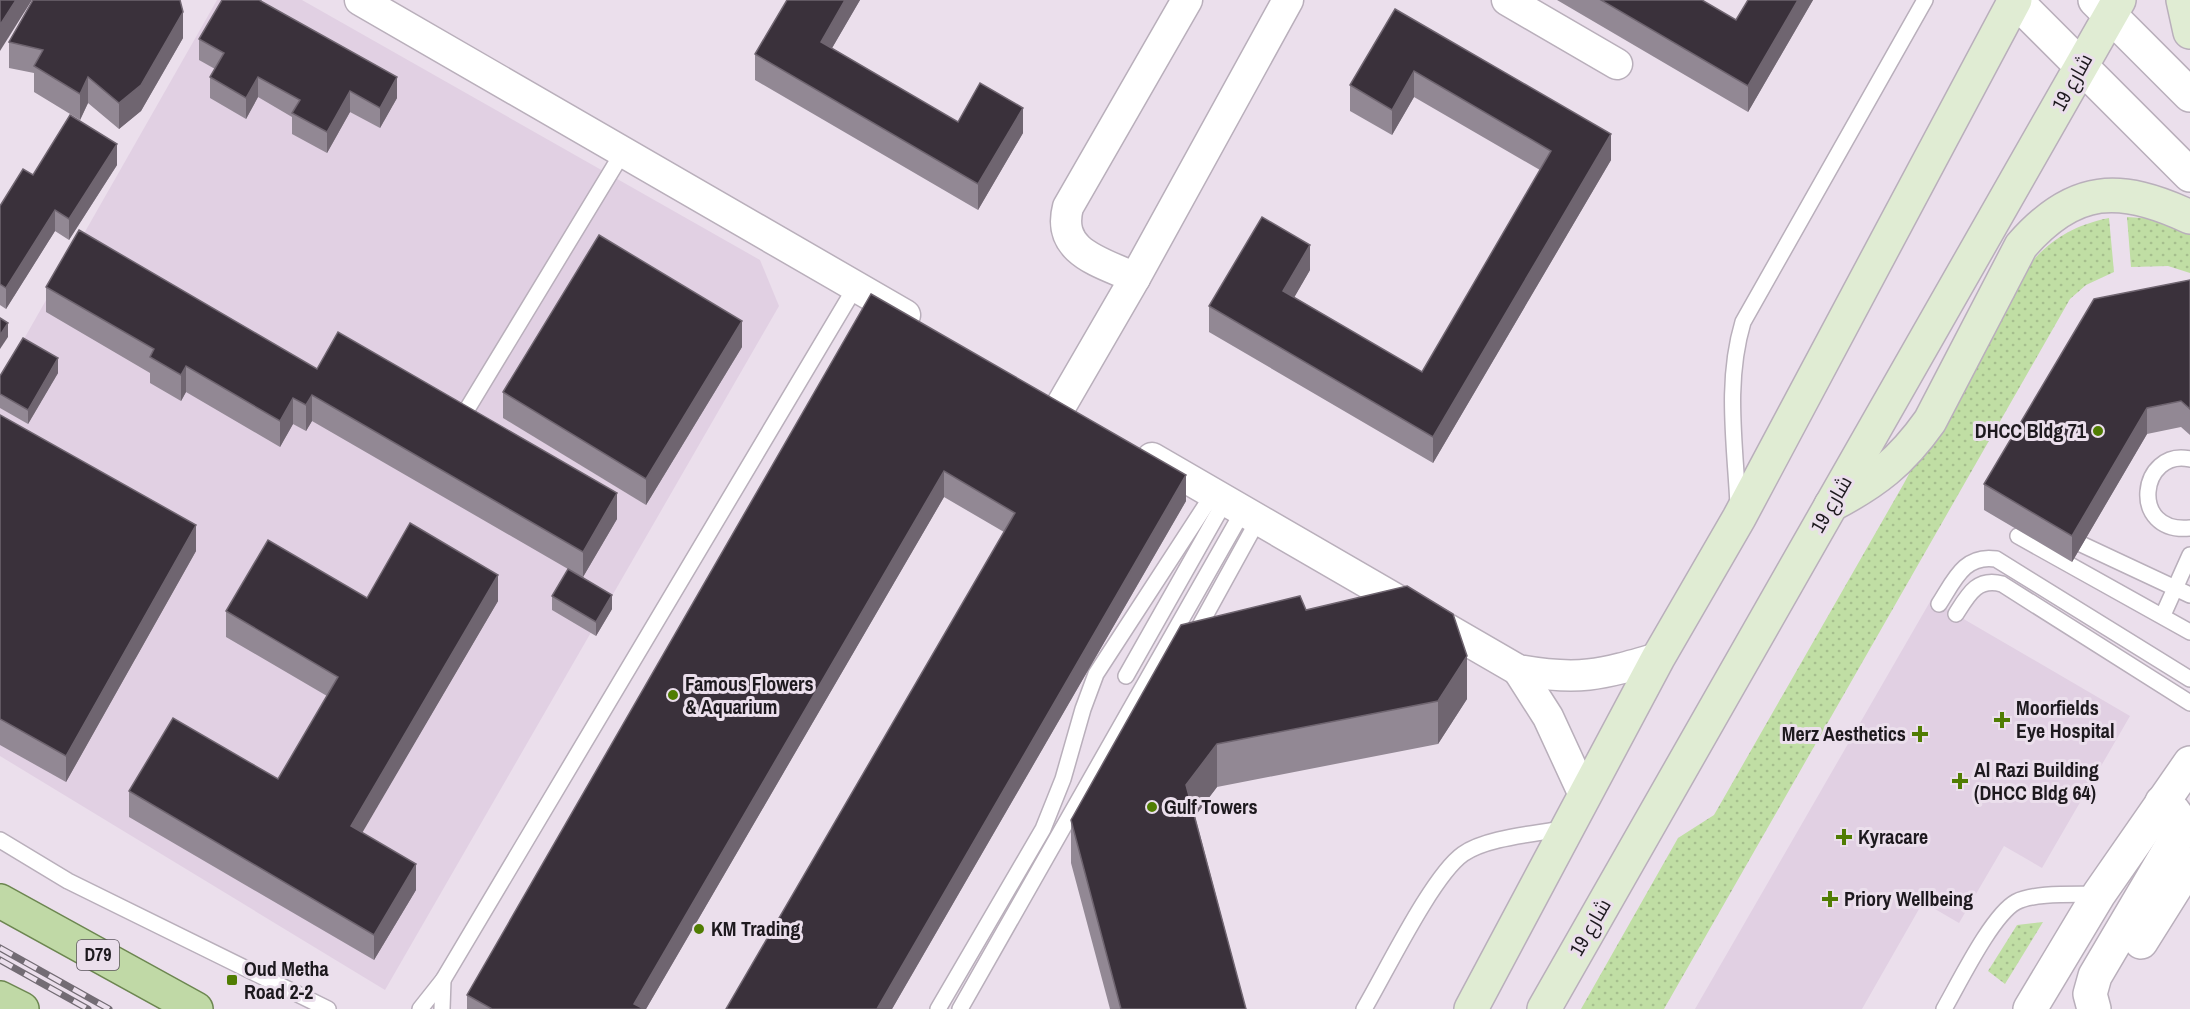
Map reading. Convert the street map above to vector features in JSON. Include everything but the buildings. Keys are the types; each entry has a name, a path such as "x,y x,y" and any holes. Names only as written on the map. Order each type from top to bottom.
{"main road":[{"path":"1471,1009 1658,658 1739,518 2015,0"},
{"path":"2183,0 2190,32"},
{"name":"شارع 19","path":"1544,1009 2081,66 2108,5"},
{"path":"1831,505 1870,484 1892,467 1914,444 1930,421 2021,246 2039,225 2061,209 2085,199 2115,194 2146,199 2190,217"},
{"name":"D79","path":"0,901 195,1009"},
{"path":"0,998 22,1009"}],"street":[{"path":"360,0 928,328"},
{"path":"1135,278 1082,252 1072,244 1065,219 1068,207 1187,0"},
{"path":"1062,404 1135,278 1288,0"},
{"path":"1507,0 1617,64"},
{"path":"2015,0 2190,175"},
{"path":"2108,5 2190,95"},
{"path":"1133,446 1518,670 1552,676 1596,676 1658,658"},
{"path":"1518,670 1552,724 1584,795"},
{"path":"2030,1009 2099,894 2190,763"},
{"path":"2096,1009 2090,994 2095,976 2180,832 2180,820 2173,808 2162,802"},
{"path":"2096,1009 2190,864"}],"lane":[{"path":"1739,518 1731,379 1735,350 1743,322 1925,0"},
{"path":"469,406 622,152"},
{"path":"420,1009 443,980 856,286"},
{"path":"2190,459 2173,459 2160,466 2151,477 2147,490 2148,504 2154,516 2165,525 2178,529 2190,528"},
{"path":"1188,647 1235,506"},
{"path":"1125,676 1235,506"},
{"path":"938,1009 1043,829 1063,779 1083,709 1096,674 1235,506"},
{"path":"960,1009 1235,506"},
{"path":"2018,536 2190,632"},
{"path":"2081,544 2183,592"},
{"path":"2163,615 2183,592 2190,555"},
{"path":"1939,604 1965,565 1974,559 1996,559 2190,679"},
{"path":"1956,614 1970,592 1980,584 1992,581 2002,584 2190,703"},
{"path":"1364,1009 1451,864 1464,853 1479,846 1566,828"},
{"path":"0,840 68,881 328,1009"},
{"path":"1944,1009 2001,914 2017,902 2034,897 2099,894"},
{"path":"442,1009 443,980"}],"shaded area":[{"path":"217,0 302,0 760,260 779,306 385,990 0,756 0,381"},
{"name":"Al Razi Building (DHCC Bldg 64)","path":"1931,600 2130,716 2042,868 2004,846 1959,923 1923,902 1862,1009 1695,1009"}],"green space":[{"path":"2127,217 2157,219 2190,230 2190,273 2168,266 2131,267"},
{"path":"2109,218 2114,272 2086,285 2070,299 1664,1009 1581,1009 1678,838 1714,815 1903,485 2010,287 2052,242 2077,228"},
{"path":"2043,922 2005,984 1988,971 2017,925"}],"railway":[{"path":"0,948 109,1009"},
{"path":"0,960 88,1009"}],"place":[{"name":"DHCC Bldg 71","path":"2098,431"},
{"name":"Famous Flowers & Aquarium","path":"673,695"},
{"name":"Moorfields Eye Hospital","path":"2002,720"},
{"name":"Merz Aesthetics","path":"1920,734"},
{"name":"Al Razi Building (DHCC Bldg 64)","path":"1960,781"},
{"name":"Gulf Towers","path":"1152,807"},
{"name":"Kyracare","path":"1844,837"},
{"name":"Priory Wellbeing","path":"1830,899"},
{"name":"KM Trading","path":"699,929"},
{"name":"Oud Metha Road 2-2","path":"232,980"}]}
